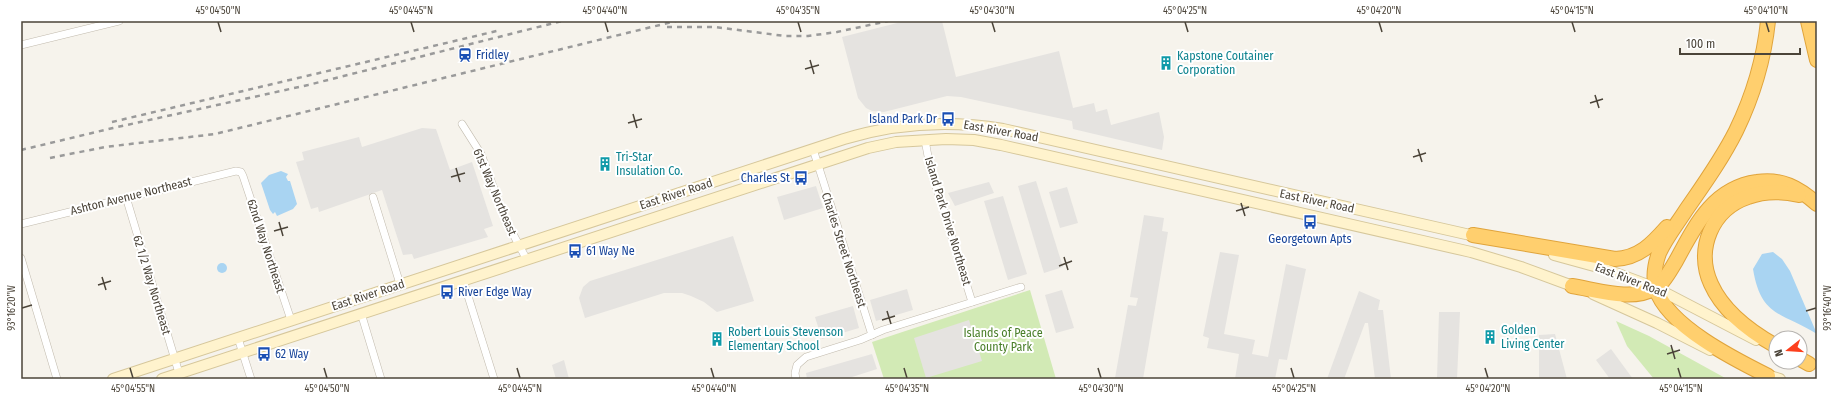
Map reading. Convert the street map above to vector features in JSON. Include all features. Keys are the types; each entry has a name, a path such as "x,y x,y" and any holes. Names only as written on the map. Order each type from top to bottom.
{"highway":[{"path":"1768,21 1762,58 1747,107 1722,157 1667,238 1660,253 1655,272 1656,288 1666,308 1684,325 1739,361 1774,377"},
{"path":"1808,21 1817,60"},
{"path":"1572,286 1624,294 1637,293 1656,288 1668,273 1707,210 1718,198 1730,190 1753,182 1780,182 1801,190 1817,204"},
{"path":"1473,235 1605,258 1627,258 1638,254 1654,242 1700,189"},
{"path":"1768,340 1740,320 1718,296 1711,284 1706,269 1705,255 1707,238 1715,221 1723,212 1731,205 1747,197 1766,193 1787,193 1801,195 1817,204"}],"main road":[{"name":"East River Road","path":"113,379 866,132 896,126 920,124 975,125 1003,129 1473,235 1595,266 1656,288 1768,346"},
{"name":"East River Road","path":"162,379 868,148 896,142 925,140 974,140 1016,148 1470,252 1521,267 1572,286 1657,323 1738,365 1774,377"}],"street":[{"path":"21,45 118,21"},
{"name":"61st Way Northeast","path":"462,124 481,154 506,221 527,260"},
{"name":"Island Park Drive Northeast","path":"925,140 930,167 972,302"},
{"name":"Charles Street Northeast","path":"813,149 872,335"},
{"name":"Ashton Avenue Northeast","path":"21,224 230,171 241,172"},
{"name":"62nd Way Northeast","path":"241,172 291,320"},
{"name":"62 1/2 Way Northeast","path":"126,197 179,373"},
{"path":"373,198 400,284"},
{"path":"21,258 57,379"},
{"path":"463,280 494,379"},
{"path":"796,379 795,373 797,365 806,357 1022,286"},
{"path":"361,313 381,379"},
{"path":"238,338 251,379"}],"green space":[{"name":"Islands of Peace County Park","path":"1030,290 1056,379 884,379 872,342"},
{"path":"1616,321 1649,336 1727,379 1654,379 1627,346"}],"shaded area":[{"path":"905,21 942,21 956,77 1059,51 1073,108 1094,103 1096,112 1107,109 1111,125 1159,112 1164,137 1162,150 1073,129 1072,121 961,97 947,96 884,112 872,111 866,108 858,98 842,37"},
{"path":"422,128 436,129 450,170 472,162 493,226 484,229 488,237 414,259 412,254 403,255 382,190 319,212 318,207 311,209 296,162 304,160 302,152 359,137 362,147"},
{"path":"1036,181 1063,267 1044,273 1018,186"},
{"path":"989,182 994,193 955,206 948,193"},
{"path":"816,186 823,208 784,220 777,197"},
{"path":"1067,187 1078,223 1060,228 1049,192"},
{"path":"1003,196 1027,274 1008,280 984,201"},
{"path":"1144,215 1164,218 1162,231 1168,232 1143,379 1119,379 1115,378 1128,305 1136,306 1138,298 1130,297"},
{"path":"733,236 754,301 717,312 704,302 691,296 682,293 664,293 585,318 579,298 583,287 590,281"},
{"path":"1220,252 1239,255 1224,334 1255,340 1252,354 1268,357 1286,264 1306,269 1287,360 1279,359 1275,379 1235,379 1239,354 1207,348 1209,338 1203,336"},
{"path":"907,289 913,310 876,321 870,300"},
{"path":"1062,290 1074,328 1056,333 1045,295"},
{"path":"1359,291 1380,300 1378,310 1383,310 1391,379 1375,379 1368,323 1365,323 1344,379 1327,379"},
{"path":"853,306 859,328 822,339 815,317"},
{"path":"1439,312 1460,312 1457,379 1437,379"},
{"path":"969,320 982,361 926,378 914,338"},
{"path":"1555,334 1567,379 1539,379 1539,335"},
{"path":"1611,349 1633,379 1610,379 1596,360"},
{"path":"872,354 877,369 849,379 807,379 806,373"},
{"path":"564,360 569,379 556,379 552,365"}],"water":[{"path":"281,171 288,174 286,177 288,181 290,181 297,204 293,209 277,216 275,212 273,214 270,210 261,183 269,175"},
{"path":"1773,252 1782,259 1790,271 1817,334 1774,311 1767,305 1761,296 1753,269 1762,254"},
{"path":"222,263 227,268 222,273 217,268"}],"railway":[{"path":"21,150 308,85 562,21"},
{"path":"50,158 105,147 215,134 676,21"},
{"path":"667,27 715,27 785,36 808,36 837,32 888,21"},
{"path":"112,122 501,30"}],"place":[{"name":"Fridley","path":"465,55"},
{"name":"Kapstone Coutainer Corporation","path":"1166,63"},
{"name":"Island Park Dr","path":"948,119"},
{"name":"Tri-Star Insulation Co.","path":"605,164"},
{"name":"Charles St","path":"801,178"},
{"name":"Georgetown Apts","path":"1310,222"},
{"name":"61 Way Ne","path":"575,251"},
{"name":"River Edge Way","path":"447,292"},
{"name":"Golden Living Center","path":"1490,337"},
{"name":"Robert Louis Stevenson Elementary School","path":"717,339"},
{"name":"62 Way","path":"264,354"}]}
